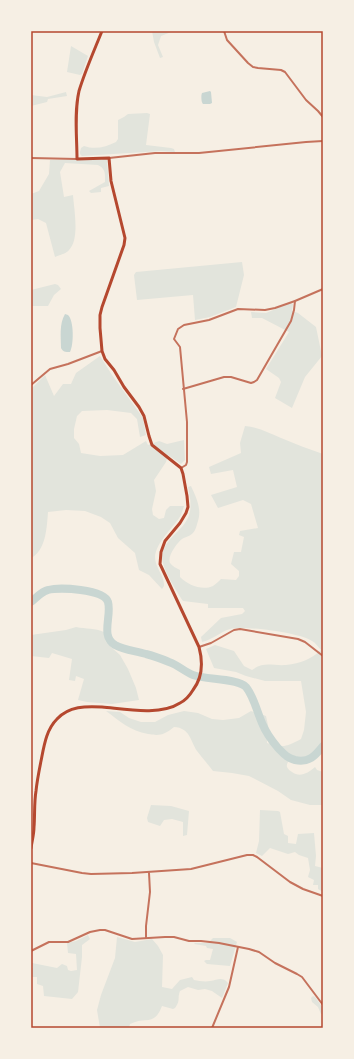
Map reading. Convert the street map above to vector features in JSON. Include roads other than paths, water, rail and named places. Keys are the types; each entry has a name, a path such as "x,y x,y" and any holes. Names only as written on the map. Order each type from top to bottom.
{"main road":[{"path":"31,848 34,829 36,791 46,736 51,726 58,718 77,707 145,710 166,709 181,703 197,686 202,667 199,647 160,564 162,547 165,541 184,518 188,507 187,490 181,468 152,445 144,416 114,370 105,359 102,351 100,315 124,245 125,238 110,181 109,158 77,159 76,111 83,78 102,31"}],"street":[{"path":"224,31 227,40 253,67 281,70 285,72 306,100 323,117"},
{"path":"109,158 155,153 199,153 323,141"},
{"path":"31,158 77,159"},
{"path":"181,468 186,465 187,462 187,422 180,347 174,340 178,329 184,325 209,320 238,309 265,310 275,308 323,289"},
{"path":"183,389 224,377 254,382 291,322 295,301"},
{"path":"31,385 50,369 102,351"},
{"path":"199,647 211,643 234,630 240,629 298,639 306,642 323,656"},
{"path":"31,863 91,874 149,872 191,869 247,855 253,855 290,882 303,889 323,896"},
{"path":"146,938 150,892 149,872"},
{"path":"31,951 49,942 68,942 90,932 100,930 105,930 132,939 174,937 189,941 219,943 258,952 302,977 323,1005"},
{"path":"212,1028 229,987 238,947"}],"waterway":[{"path":"31,602 44,592 54,589 81,590 98,594 105,598 108,602 107,631 108,636 115,645 161,659 199,677 242,684 251,695 269,737 278,748 290,758 300,761 308,760 323,746"}]}
